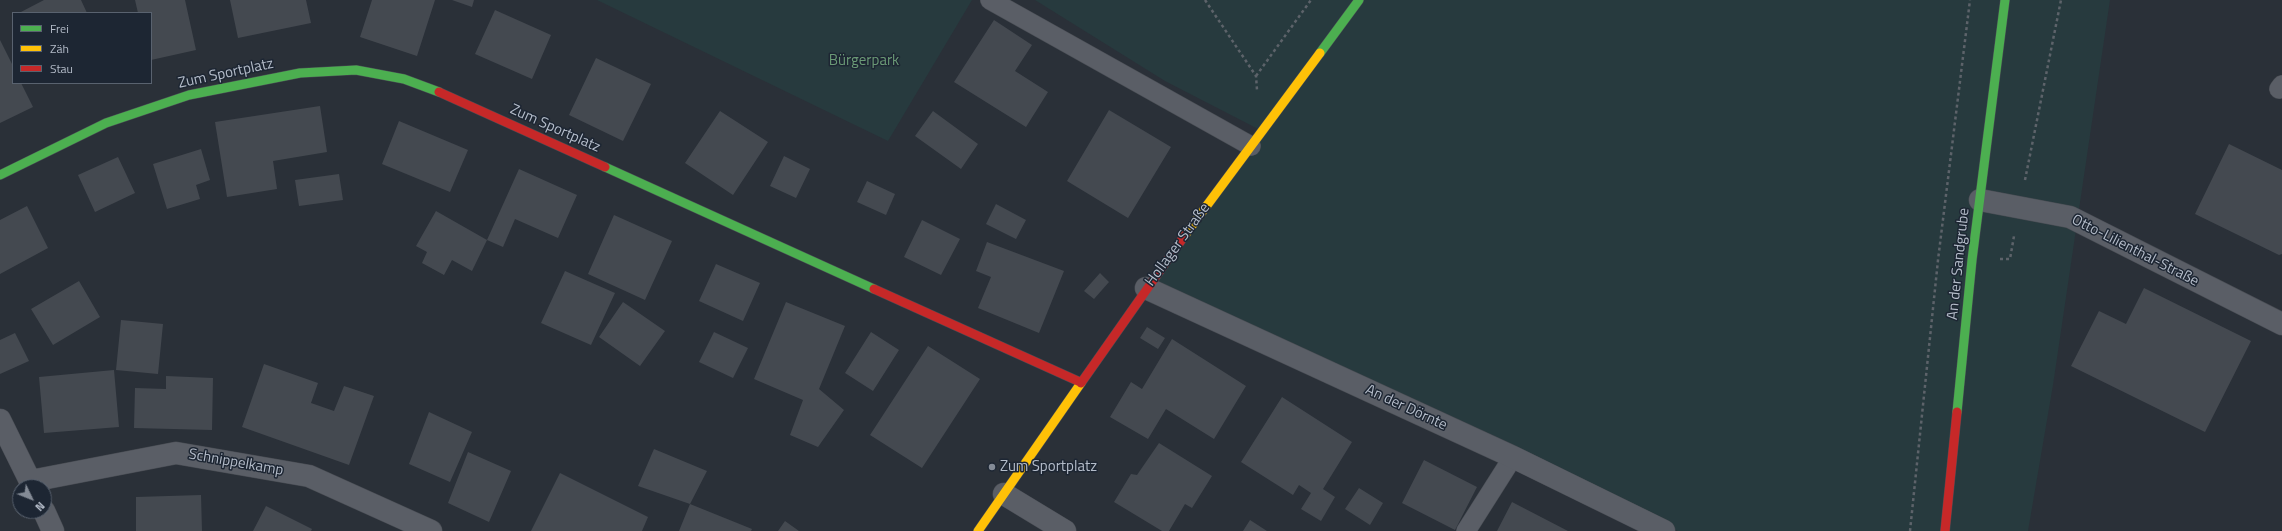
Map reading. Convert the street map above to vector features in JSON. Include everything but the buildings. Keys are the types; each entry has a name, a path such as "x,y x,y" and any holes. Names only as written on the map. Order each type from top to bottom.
{"street":[{"name":"Hollager Straße","path":"978,531 1146,288 1359,0"},
{"name":"An der Sandgrube","path":"1946,531 1972,260 2005,0"},
{"name":"Zum Sportplatz","path":"0,176 106,123 189,95 300,73 356,70 404,79 446,95 1080,382"},
{"name":"Otto-Lilienthal-Straße","path":"1980,200 2020,206 2070,217 2282,324"},
{"name":"An der Dörnte","path":"1146,288 1513,457 1664,531"},
{"path":"0,420 30,479"},
{"name":"Schnippelkamp","path":"52,480 176,453 308,476 431,531"},
{"path":"1004,494 1065,531"},
{"path":"48,519 53,531"}],"lane":[{"path":"990,0 1251,146"},
{"path":"1466,531 1513,457"}],"path":[{"path":"1205,0 1256,76 1263,131"},
{"path":"1256,76 1311,0"},
{"path":"1910,531 1938,260 1970,0"},
{"path":"1938,260 2010,259 2061,0"}],"green space":[{"name":"Bürgerpark","path":"597,0 972,0 888,141"},
{"path":"1035,0 2110,0 2053,385 2028,531 1678,531 1146,288 1262,131 1165,81"}],"traffic: fast":[{"path":"1320,53 1359,0"},
{"path":"1957,412 1972,260 2005,0"},
{"path":"0,175 106,123 189,95 300,73 356,70 404,79 439,92"},
{"path":"605,167 874,289"}],"traffic: slow":[{"path":"1185,235 1320,53"},
{"path":"978,531 1081,383"}],"traffic: jam":[{"path":"439,92 605,167"},
{"path":"1081,383 1185,235"},
{"path":"874,289 1080,382"},
{"path":"1945,531 1957,412"}],"place":[{"name":"Zum Sportplatz","path":"992,467"}]}
